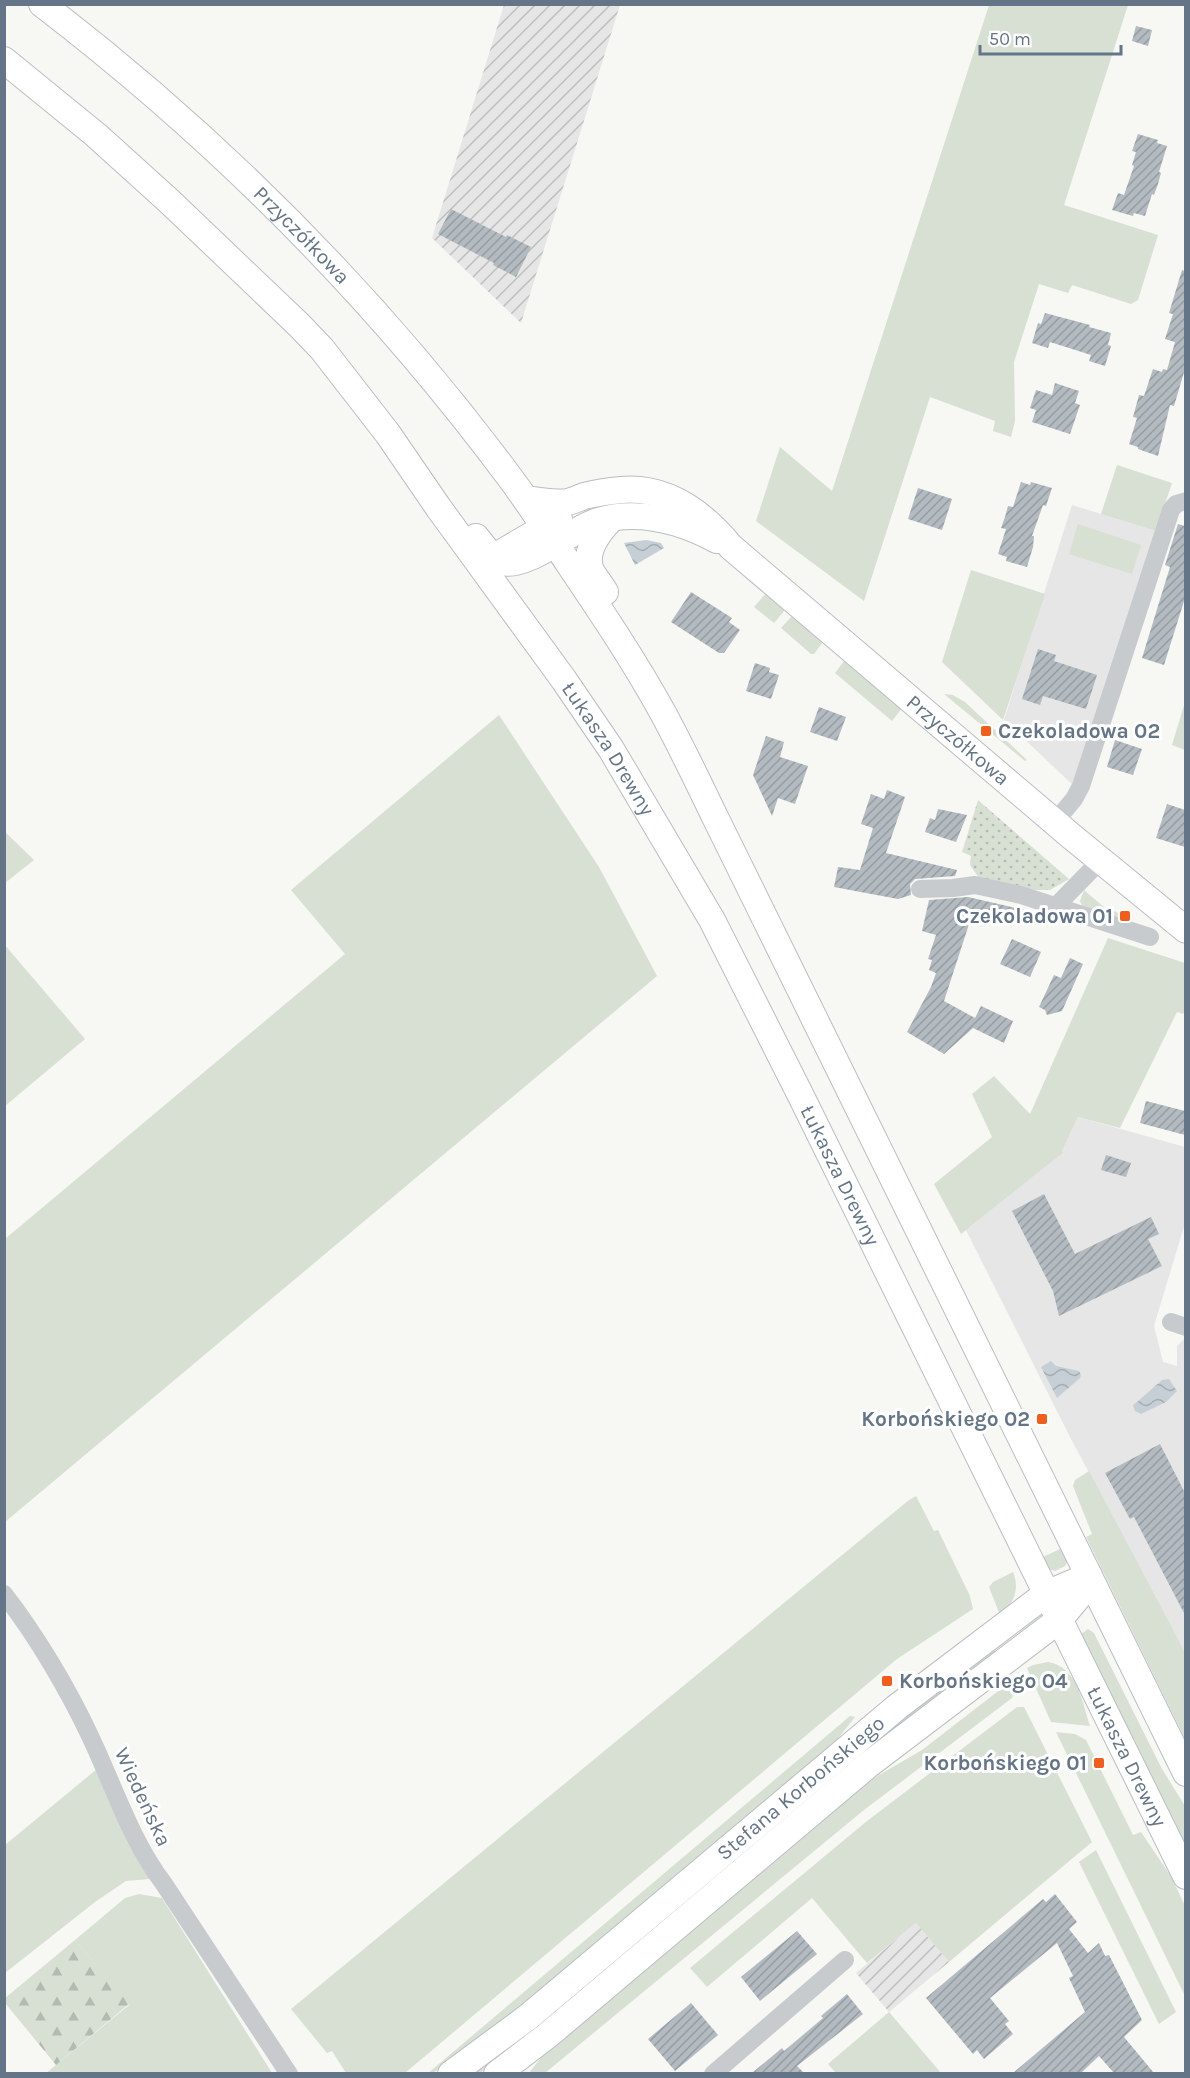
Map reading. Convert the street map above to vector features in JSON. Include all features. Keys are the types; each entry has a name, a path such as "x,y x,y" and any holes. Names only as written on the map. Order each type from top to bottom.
{"main road":[{"name":"Przyczółkowa","path":"42,4 155,96 240,172 301,233 352,286 404,346 526,500 567,502 620,490 632,490 664,495 700,514 731,547 1185,930"},
{"path":"4,60 96,135 170,201 299,325 322,332 362,380 474,535 491,566 525,559 593,495"},
{"name":"Łukasza Drewny","path":"299,325 362,399 438,507 491,566 611,749 712,920 806,1104 1185,1876"},
{"path":"526,500 608,621 664,714 1185,1773"},
{"name":"Przyczółkowa","path":"550,535 591,523 639,516 675,522 702,532 731,547"},
{"path":"608,621 609,599 591,570 589,559 598,535 611,519"},
{"name":"Stefana Korbońskiego","path":"451,2073 528,2017 869,1729 1046,1594 1089,1576"},
{"name":"Stefana Korbońskiego","path":"497,2073 548,2035 868,1765 1059,1620 1080,1596 1089,1576"}],"street":[{"path":"1055,822 1074,799 1081,786 1171,510 1176,504 1185,501"},
{"path":"1056,906 1101,860"},
{"path":"920,889 975,885 1022,895 1150,937"},
{"name":"Wiedeńska","path":"4,1594 39,1646 89,1734 128,1825 148,1863 288,2073"},
{"path":"714,2073 845,1960"}],"shaded area":[{"path":"504,5 620,5 521,323 432,238"},
{"path":"1072,505 1156,531 1075,787 1004,720"},
{"path":"1078,1117 1185,1147 1185,1223 1154,1326 1163,1362 1177,1366 1177,1346 1185,1338 1185,1652 1070,1437 966,1230 1063,1153"},
{"path":"916,1923 949,1962 889,2012 856,1973"}],"green space":[{"path":"989,5 1128,5 1064,205 1158,235 1138,300 1131,304 1072,285 1068,293 1039,284 1014,362 1015,421 1011,437 993,431 995,421 930,397 864,601 756,521 780,447 832,491"},
{"path":"1117,465 1172,483 1156,531 1101,514"},
{"path":"1078,524 1141,545 1132,574 1069,554"},
{"path":"971,570 1045,594 1003,720 942,662"},
{"path":"766,593 785,610 774,623 754,607"},
{"path":"793,615 823,642 814,654 811,654 781,628"},
{"path":"849,660 903,707 892,721 835,673 844,661"},
{"path":"944,694 953,695 965,702 1027,760 1025,761"},
{"path":"1185,702 1185,750 1172,745"},
{"path":"499,715 599,867 657,976 5,1522 5,1239 345,954 291,890"},
{"path":"978,800 1069,879 1050,890 1036,890 979,878 970,865 971,856 962,852"},
{"path":"4,831 34,860 5,883 4,883"},
{"path":"1084,890 1112,914 1115,911 1132,925 1083,908 1080,901"},
{"path":"1108,938 1185,963 1186,1009 1183,1014 1177,1012 1120,1128 1078,1117 1063,1153 961,1234 934,1184 992,1137 972,1094 994,1076 1030,1114"},
{"path":"4,944 85,1039 5,1106 4,1106"},
{"path":"1089,1471 1185,1652 1185,1739 1086,1537 1092,1534 1073,1486 1075,1480"},
{"path":"916,1496 934,1531 938,1530 970,1596 973,1609 897,1659 405,2073 346,2073 332,2051 327,2053 291,2009"},
{"path":"1064,1547 1068,1560 1065,1566 1055,1571 1046,1568 1041,1558"},
{"path":"1013,1572 1016,1590 1009,1606 1000,1615 989,1587 993,1582"},
{"path":"1088,1629 1094,1633 1162,1769 1185,1806 1185,1850 1082,1640 1081,1634"},
{"path":"993,1647 996,1654 531,2034 480,2073 469,2074 872,1741"},
{"path":"1048,1662 1058,1665 1072,1678 1090,1726 1051,1722 1027,1668"},
{"path":"1010,1682 1014,1689 1012,1698 864,1810 545,2073 529,2073 553,2042 853,1793 922,1750"},
{"path":"1017,1707 1024,1707 1092,1842 949,1962 916,1923 867,1963 812,1898 707,1987 690,1968 867,1821"},
{"path":"850,1716 855,1717 836,1741 512,2017 433,2073 427,2074"},
{"path":"1056,1732 1075,1734 1086,1740 1133,1835 1141,1832 1172,1878 1185,1906 1185,1996"},
{"path":"97,1769 150,1879 126,1881 95,1902 5,1973 5,1845"},
{"path":"1096,1850 1176,2012 1159,2024 1079,1862"},
{"path":"139,1894 162,1898 272,2073 45,2074 129,2005 75,1940 125,1898"},
{"path":"75,1940 129,2004 56,2065 5,2003 5,1998"},
{"path":"889,2012 941,2073 836,2073 828,2064"}],"water":[{"path":"646,540 661,543 664,548 635,565 624,543"},
{"path":"1051,1361 1056,1366 1079,1371 1081,1375 1057,1398 1041,1367"},
{"path":"1169,1379 1177,1391 1166,1402 1141,1414 1135,1411 1133,1405 1162,1380"}],"building":[{"path":"1136,26 1152,30 1148,46 1132,41"},
{"path":"1138,134 1158,140 1157,143 1167,146 1158,184 1145,216 1134,213 1133,216 1112,210 1118,193 1124,195 1134,166 1132,165 1136,152 1132,151"},
{"path":"451,209 531,247 516,277 438,234"},
{"path":"1182,270 1185,271 1185,369 1174,406 1170,405 1158,456 1129,444 1137,418 1133,417 1139,395 1144,396 1153,369 1162,372 1163,369 1167,370 1175,342 1165,339 1173,314 1169,313"},
{"path":"1045,313 1111,333 1108,345 1111,346 1105,366 1089,361 1091,355 1050,342 1048,348 1032,343 1038,323 1041,324"},
{"path":"1055,383 1079,391 1075,403 1080,405 1070,434 1032,422 1036,410 1030,408 1036,390 1052,395"},
{"path":"1021,482 1030,485 1031,482 1052,488 1032,536 1034,536 1033,547 1027,567 1006,561 1007,557 998,554 1006,529 1001,528 1008,506 1013,507"},
{"path":"918,488 952,499 942,530 908,519"},
{"path":"1178,524 1185,526 1185,598 1164,665 1142,658 1170,567 1165,565"},
{"path":"691,592 732,618 729,622 740,630 724,653 719,653 671,622"},
{"path":"1038,649 1056,655 1054,661 1097,675 1086,709 1043,696 1040,705 1022,699"},
{"path":"755,663 770,668 769,672 779,675 771,699 746,691"},
{"path":"819,707 846,717 837,741 810,732"},
{"path":"766,736 784,742 780,757 808,766 795,804 778,798 772,816 753,775"},
{"path":"1115,740 1142,749 1133,775 1107,767"},
{"path":"887,790 905,797 886,853 957,870 955,876 915,879 910,884 911,895 898,899 834,887 838,867 860,870 873,828 861,824 871,794 884,799"},
{"path":"1167,804 1185,810 1185,847 1156,838"},
{"path":"938,809 967,815 956,842 925,832 930,818 935,820"},
{"path":"968,897 1038,913 1036,925 972,915 944,1001 975,1018 981,1006 1013,1021 1004,1043 973,1028 944,1054 907,1032 936,973 929,970 932,960 928,959 936,935 922,931 929,900"},
{"path":"1012,939 1041,952 1030,977 1000,964"},
{"path":"1070,958 1083,964 1062,1011 1047,1015 1045,1010 1039,1007 1054,975 1061,978"},
{"path":"1146,1101 1185,1111 1185,1135 1140,1123"},
{"path":"1106,1155 1131,1163 1126,1177 1101,1170"},
{"path":"1044,1194 1075,1254 1151,1217 1159,1234 1148,1239 1162,1266 1059,1316 1053,1291 1012,1211"},
{"path":"1160,1444 1185,1493 1185,1615 1134,1517 1130,1519 1105,1473"},
{"path":"1055,1894 1077,1922 1069,1929 1088,1953 1099,1943 1105,1956 1109,1955 1142,2020 1124,2037 1154,2073 1114,2073 1099,2056 1081,2073 1013,2073 1085,2012 1069,1978 1073,1976 1057,1943 990,1998 1009,2021 1005,2024 1013,2034 984,2059 977,2050 973,2054 926,1998 1043,1899 1046,1902"},
{"path":"797,1931 817,1954 760,2001 741,1977"},
{"path":"847,1994 863,2014 797,2066 804,2073 752,2073 782,2048 784,2051"},
{"path":"691,2003 718,2035 675,2071 648,2039"}],"place":[{"name":"Czekoladowa 02","path":"986,731"},
{"name":"Czekoladowa 01","path":"1125,916"},
{"name":"Korbońskiego 02","path":"1042,1419"},
{"name":"Korbońskiego 04","path":"887,1681"},
{"name":"Korbońskiego 01","path":"1099,1763"}]}
